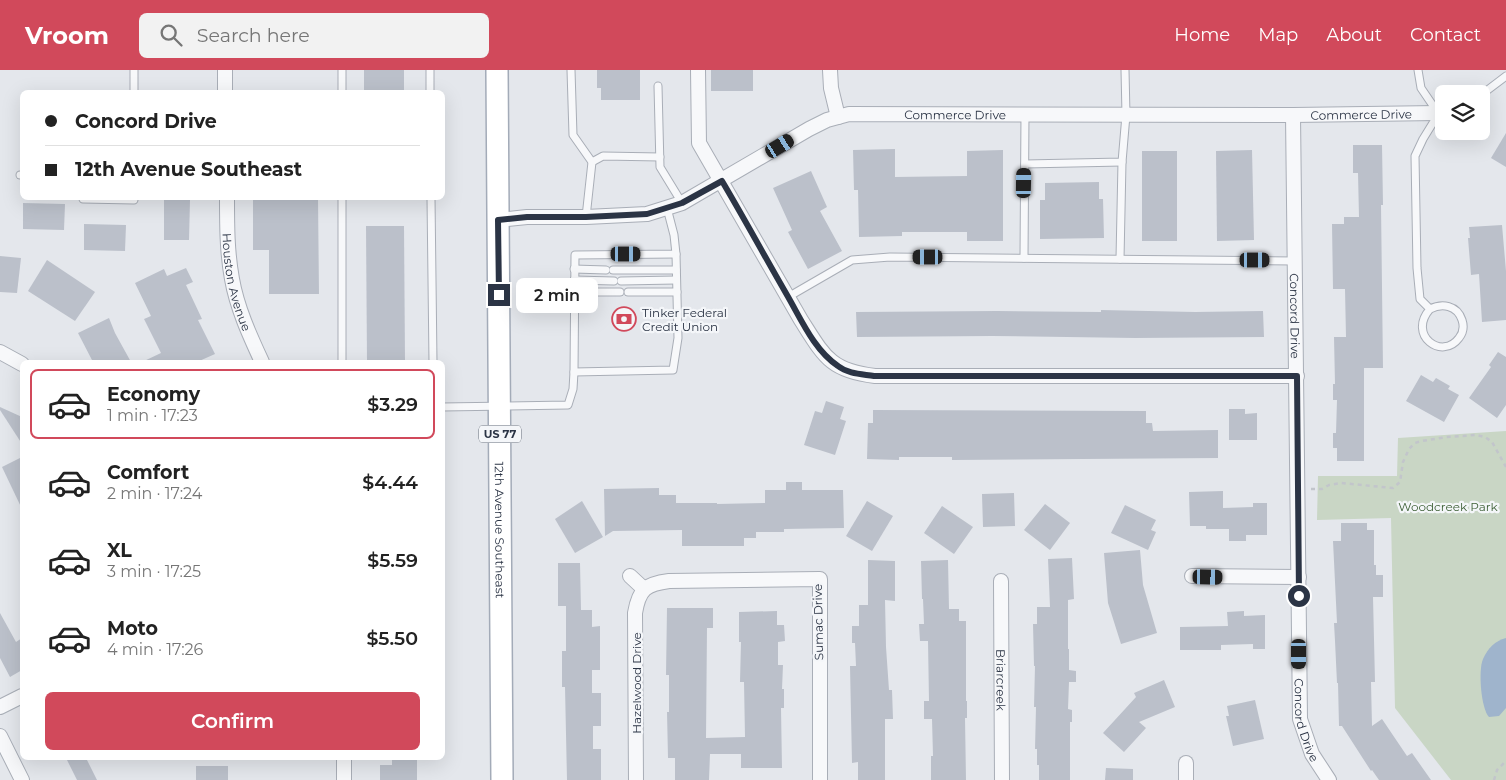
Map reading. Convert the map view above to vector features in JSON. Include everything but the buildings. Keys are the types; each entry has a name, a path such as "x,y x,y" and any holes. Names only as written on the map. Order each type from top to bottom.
{"main road":[{"name":"12th Avenue Southeast","path":"497,70 502,780"}],"street":[{"path":"225,70 225,90"},
{"path":"698,70 700,143 817,345 839,367 864,375 1297,376"},
{"path":"830,70 831,88 838,117"},
{"name":"Commerce Drive","path":"498,220 527,217 647,214 667,208 682,203 722,181 809,129 849,114 1293,115 1435,112"},
{"name":"Concord Drive","path":"1293,115 1300,719 1312,754 1329,780"},
{"name":"Houston Avenue","path":"227,200 228,249 232,280 246,327 261,360"},
{"path":"0,352 20,363"},
{"path":"630,576 644,589"},
{"path":"1192,576 1299,577"},
{"name":"Sumac Drive","path":"644,589 657,583 669,581 820,579 820,780"},
{"name":"Briarcreek","path":"1001,581 1002,780"},
{"name":"Hazelwood Drive","path":"636,780 635,613 639,596 644,589"},
{"path":"0,707 20,697"},
{"path":"0,736 22,780"},
{"path":"344,760 344,780"},
{"path":"1186,763 1186,780"}],"lane":[{"path":"134,70 134,90"},
{"path":"342,70 342,90"},
{"path":"430,70 430,90"},
{"path":"571,70 573,135 592,162 586,217"},
{"path":"1120,259 1122,162 1126,114 1125,70"},
{"path":"1418,70 1421,88 1435,105"},
{"path":"1490,89 1506,76"},
{"path":"658,86 660,167 682,203"},
{"path":"1024,258 1025,114"},
{"path":"1430,309 1420,299 1417,268 1415,156 1435,121"},
{"path":"592,162 603,156 660,157"},
{"path":"1025,164 1122,162"},
{"path":"342,200 342,360"},
{"path":"431,200 433,360"},
{"path":"574,372 673,370 678,338 676,254 674,235 667,208"},
{"path":"445,408 568,405 574,389 575,255 676,254"},
{"path":"788,297 852,260 890,257 1294,261"},
{"path":"574,269 676,270"},
{"path":"574,280 676,280"},
{"path":"574,292 620,292"},
{"path":"628,292 677,292"},
{"path":"1442,305 1456,310 1460,315 1463,328 1458,340 1452,344 1439,347 1427,340 1421,328 1422,321 1430,309 1442,305"}],"path":[{"path":"1297,489 1322,489 1330,484 1341,483 1393,488 1400,482 1403,462 1409,449 1415,444 1422,441 1460,436 1476,435 1485,437 1492,442 1506,466"},
{"path":"1494,780 1497,770 1506,761"}],"green space":[{"name":"Woodcreek Park","path":"1506,431 1506,780 1451,780 1395,708 1391,518 1317,520 1318,476 1397,476 1398,438"}],"water":[{"path":"1506,638 1506,708 1499,716 1489,717 1482,698 1481,664 1490,648 1498,641"}],"place":[{"name":"Tinker Federal Credit Union","path":"624,319"}],"route":[{"path":"499,295 498,220 527,217 647,214 682,203 722,181 817,345 839,367 851,372 874,376 1297,376 1299,596"}]}
